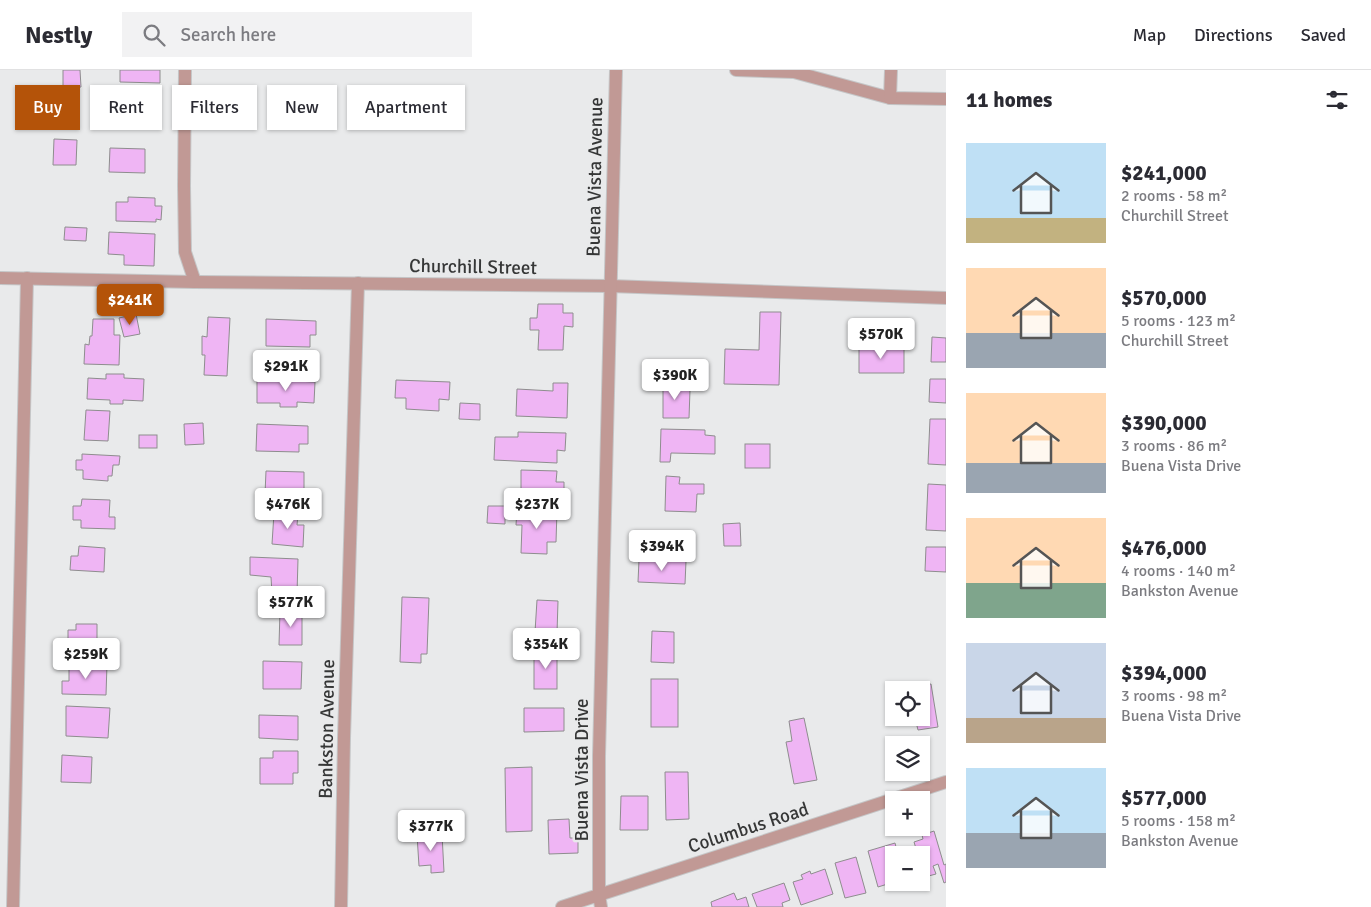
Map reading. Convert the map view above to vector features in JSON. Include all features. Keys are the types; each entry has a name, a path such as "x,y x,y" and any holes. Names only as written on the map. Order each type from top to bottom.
{"street":[{"path":"186,70 185,252 195,282"},
{"name":"Buena Vista Avenue","path":"610,286 616,70"},
{"path":"736,70 794,72 890,98 946,99"},
{"path":"890,98 891,70"},
{"name":"Churchill Street","path":"0,278 610,286 946,298"},
{"path":"13,907 27,278"},
{"name":"Bankston Avenue","path":"342,907 344,728 358,283"},
{"name":"Buena Vista Drive","path":"600,901 599,756 610,286"},
{"name":"Columbus Road","path":"562,907 600,901 946,782"}],"building":[{"path":"63,70 80,70 81,87 80,85 63,85"},
{"path":"120,70 160,70 160,83 120,82"},
{"path":"54,139 77,140 76,165 53,165"},
{"path":"110,148 145,149 145,173 109,172"},
{"path":"128,197 155,198 155,206 162,206 161,220 156,219 156,222 116,221 116,202 128,202"},
{"path":"65,227 87,228 86,241 64,240"},
{"path":"109,232 155,234 154,266 124,265 124,255 108,254"},
{"path":"538,304 563,304 563,313 573,313 573,327 564,326 563,350 538,350 539,330 530,330 530,318 537,318"},
{"path":"760,312 781,312 779,385 724,384 725,349 759,350"},
{"path":"136,314 140,334 124,337 119,318"},
{"path":"208,317 230,318 227,376 204,375 205,355 202,355 202,336 207,337"},
{"path":"93,319 114,319 114,335 120,335 119,365 84,364 85,344 89,345 90,336 92,336"},
{"path":"266,319 316,321 316,335 310,335 310,347 266,346"},
{"path":"932,337 946,338 946,362 931,362"},
{"path":"859,344 887,345 887,349 904,349 904,373 859,373"},
{"path":"106,374 124,374 124,378 144,379 143,401 123,400 123,404 110,404 110,400 87,399 88,378 106,379"},
{"path":"275,376 296,377 296,381 315,382 314,403 297,402 297,407 280,407 280,403 257,403 257,381 275,381"},
{"path":"930,379 946,379 946,403 929,402"},
{"path":"396,380 450,382 449,400 439,399 439,411 406,409 406,398 395,398"},
{"path":"663,381 681,382 681,390 690,390 689,418 663,418"},
{"path":"553,383 568,383 567,418 516,416 517,389 553,391"},
{"path":"460,403 480,404 480,420 459,419"},
{"path":"86,410 110,411 108,441 84,440"},
{"path":"930,419 946,419 946,465 928,464"},
{"path":"203,423 204,444 185,445 184,424"},
{"path":"257,424 308,426 308,444 299,444 299,452 256,451"},
{"path":"661,429 705,430 705,435 715,436 715,454 671,453 670,462 660,462"},
{"path":"518,432 566,433 565,451 557,450 557,463 494,460 495,437 518,437"},
{"path":"139,435 157,435 157,448 139,448"},
{"path":"745,444 770,444 770,468 745,468"},
{"path":"82,454 120,456 119,465 113,465 112,476 108,476 108,481 83,479 83,470 76,470 76,460 82,460"},
{"path":"521,470 557,471 556,482 564,482 564,498 521,497"},
{"path":"266,471 304,472 304,495 265,494"},
{"path":"666,476 680,477 679,484 704,484 704,494 697,494 696,512 665,511"},
{"path":"928,484 946,485 946,531 926,530"},
{"path":"82,499 110,500 109,517 115,517 115,529 81,528 81,520 73,520 73,506 81,506"},
{"path":"488,506 505,506 505,524 487,523"},
{"path":"517,509 557,510 556,542 547,542 547,554 521,553 522,525 516,525"},
{"path":"274,513 298,514 297,525 304,525 303,547 272,544"},
{"path":"740,523 741,546 724,546 723,524"},
{"path":"79,546 105,548 104,572 70,570 71,556 78,556"},
{"path":"926,547 946,547 946,572 925,571"},
{"path":"250,557 298,559 297,594 272,594 271,577 250,575"},
{"path":"639,560 686,561 685,584 638,582"},
{"path":"402,597 429,598 427,654 421,654 421,663 400,662"},
{"path":"537,600 558,601 557,633 535,632"},
{"path":"280,611 302,612 302,645 279,645"},
{"path":"76,624 97,624 97,648 74,647 74,640 68,640 68,630 76,630"},
{"path":"652,631 674,632 674,663 651,662"},
{"path":"534,652 557,652 557,689 534,689"},
{"path":"263,661 302,662 301,689 263,689"},
{"path":"69,663 107,664 106,695 62,694 62,681 69,681"},
{"path":"651,679 678,679 678,727 651,727"},
{"path":"930,684 938,727 918,730 917,726 930,726"},
{"path":"66,706 110,708 108,738 66,736"},
{"path":"524,708 564,708 564,731 524,732"},
{"path":"259,715 298,716 298,740 259,738"},
{"path":"804,718 817,780 794,784 786,742 792,741 789,721"},
{"path":"273,751 298,751 298,773 293,773 293,784 260,784 260,758 273,758"},
{"path":"62,755 92,757 91,783 61,782"},
{"path":"532,767 532,831 506,832 505,768"},
{"path":"665,772 688,772 689,819 666,820"},
{"path":"621,796 648,796 648,830 620,830"},
{"path":"569,819 570,838 578,838 578,853 549,854 548,820"},
{"path":"934,831 944,865 946,864 946,882 944,883 938,864 933,866 936,874 930,876 930,846 915,846 914,842 923,839 922,836 930,836 930,832"},
{"path":"442,834 444,872 431,873 431,865 419,866 417,835"},
{"path":"895,843 896,846 885,846 885,885 878,887 868,851"},
{"path":"856,857 866,893 845,898 835,863"},
{"path":"825,869 833,894 801,905 793,882 803,879 801,875 810,871 811,874"},
{"path":"784,883 790,900 782,903 783,907 757,907 752,894"},
{"path":"734,893 737,900 746,897 749,907 712,907 711,902"}]}
